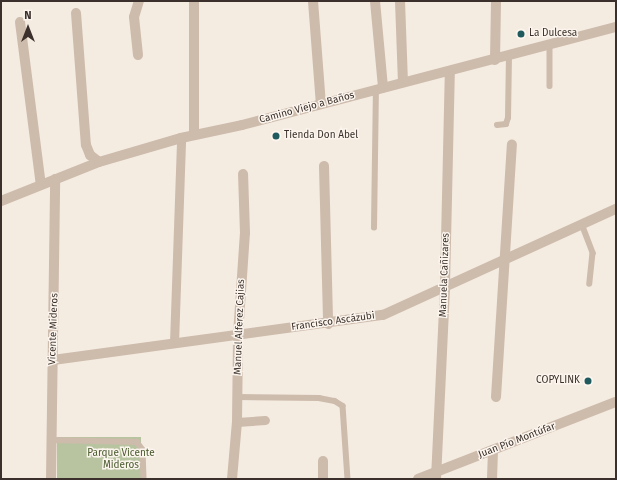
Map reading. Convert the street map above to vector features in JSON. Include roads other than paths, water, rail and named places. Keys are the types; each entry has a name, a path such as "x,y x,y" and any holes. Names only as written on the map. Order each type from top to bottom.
{"street":[{"path":"138,55 134,17 139,1"},
{"path":"194,1 194,134"},
{"path":"313,1 320,104"},
{"path":"375,1 380,89"},
{"path":"400,1 403,82"},
{"path":"495,60 496,1"},
{"path":"76,14 86,144 90,155 99,162"},
{"path":"20,22 41,185"},
{"name":"Camino Viejo a Baños","path":"1,201 99,162 194,134 242,125 403,82 509,57 616,27"},
{"name":"Manuela Cañizares","path":"436,476 445,285 450,72"},
{"path":"174,343 180,138"},
{"path":"496,397 506,260 512,145"},
{"path":"324,166 328,324"},
{"name":"Manuel Alferez Cajias","path":"232,479 237,422 238,335 245,233 243,174"},
{"name":"Vicente Mideros","path":"51,479 55,179"},
{"name":"Francisco Ascázubi","path":"53,360 328,324 383,315 445,285 506,260 616,209"},
{"name":"Juan Pío Montúfar","path":"418,479 436,476 493,450 616,402"},
{"path":"237,422 266,420"},
{"path":"492,479 493,450"},
{"path":"322,479 323,461"}],"lane":[{"path":"550,45 550,86"},
{"path":"497,125 506,124 508,118 509,57"},
{"path":"374,228 380,89"},
{"path":"582,224 593,252 590,284"},
{"path":"237,397 319,398 335,401 343,406 348,479"},
{"path":"52,440 138,442 143,450 144,479"}],"place":[{"name":"La Dulcesa","path":"521,34"},
{"name":"Tienda Don Abel","path":"276,136"},
{"name":"COPYLINK","path":"588,381"}],"park label":[{"name":"Parque Vicente Mideros","path":"121,458"}]}
